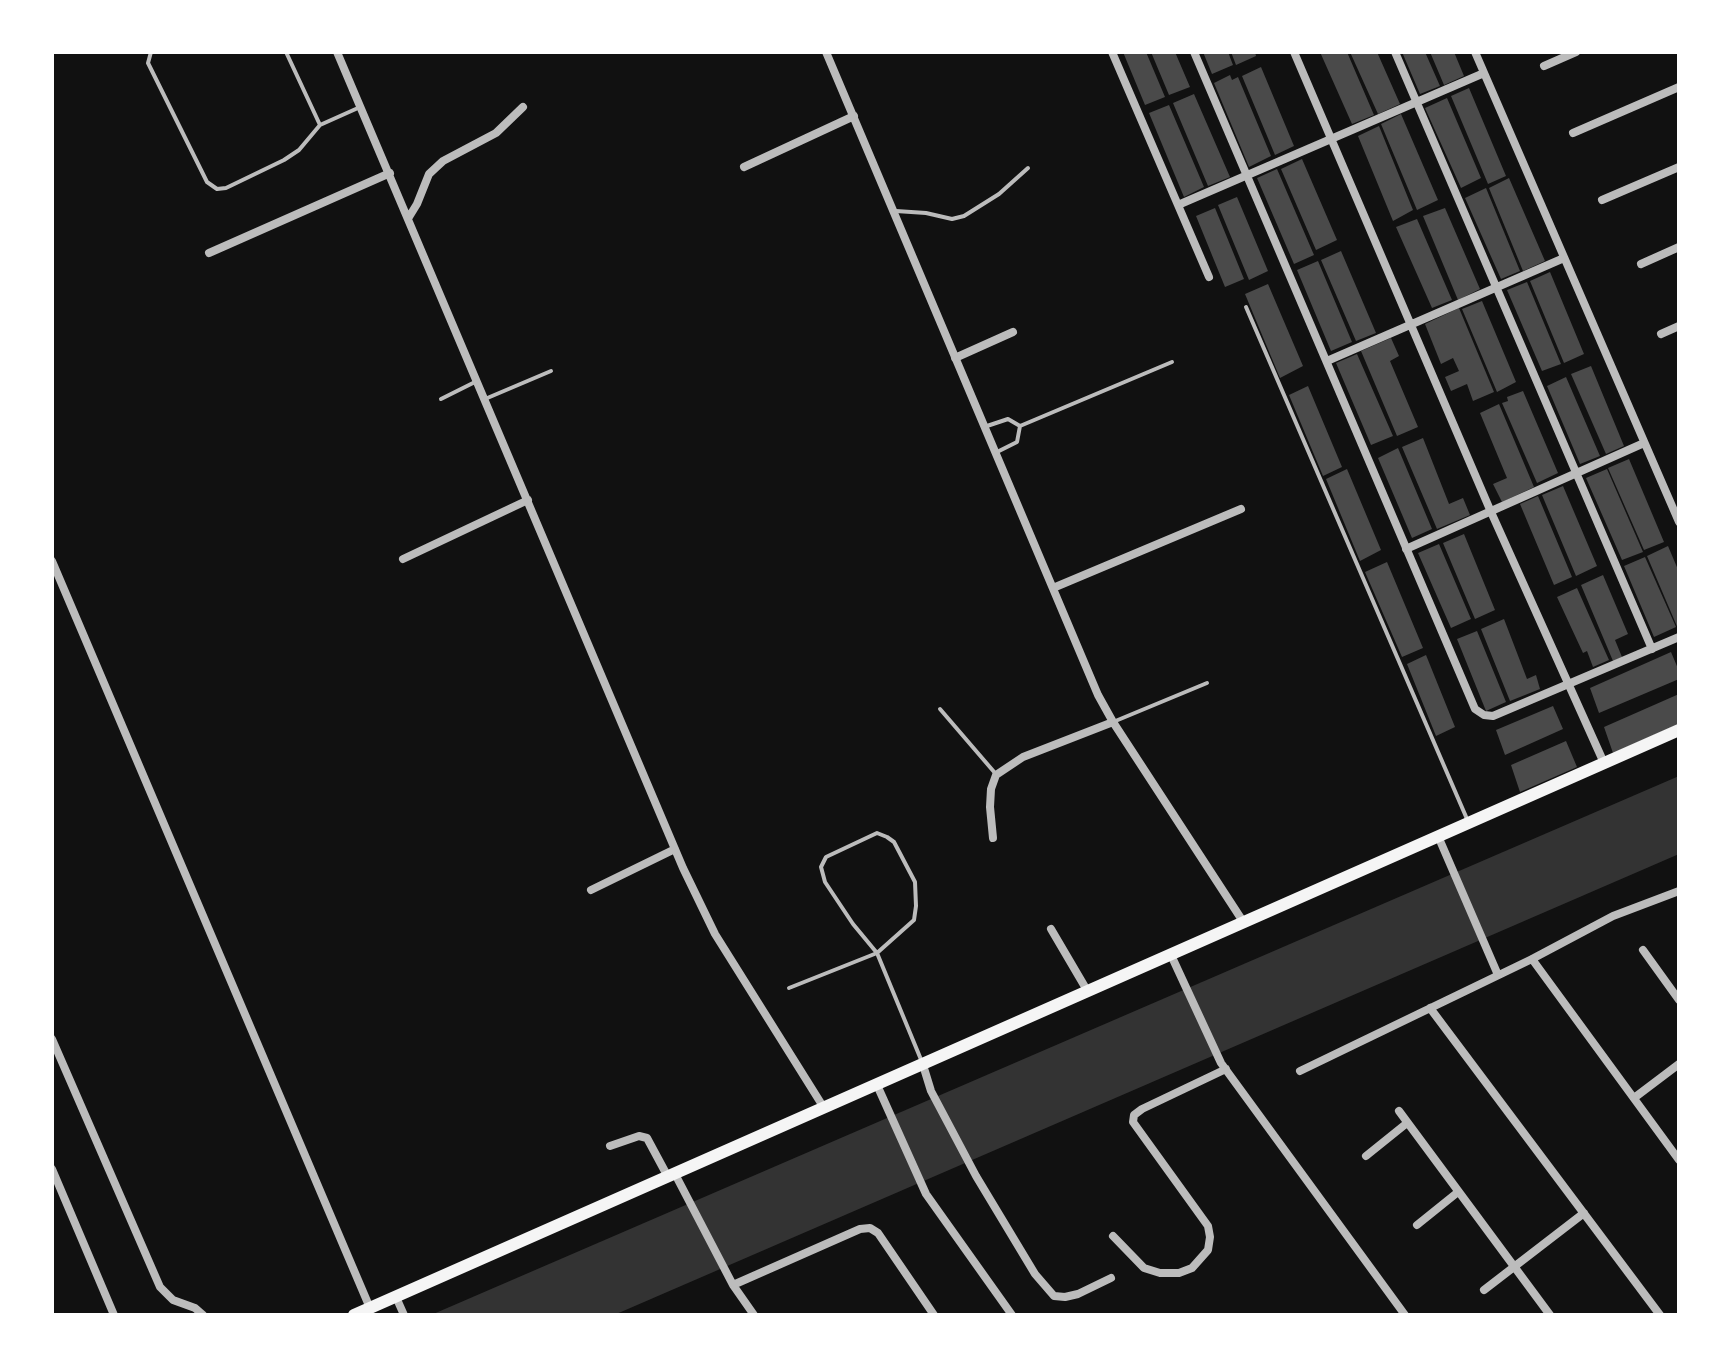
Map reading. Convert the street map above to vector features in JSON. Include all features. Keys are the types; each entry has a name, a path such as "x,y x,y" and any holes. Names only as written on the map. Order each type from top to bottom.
{"main road":[{"path":"354,1315 370,1308 401,1307 672,1175 1679,730"}],"street":[{"path":"337,52 675,849 715,934 824,1108"},
{"path":"826,52 1098,695 1244,923"},
{"path":"1112,52 1209,277"},
{"path":"1194,52 1475,709 1493,716 1679,637"},
{"path":"1294,52 1491,512 1604,763"},
{"path":"1395,52 1652,649"},
{"path":"1475,52 1679,522"},
{"path":"1544,66 1576,52"},
{"path":"1178,205 1484,73"},
{"path":"1573,133 1679,87"},
{"path":"409,217 429,174 443,161 496,133 523,107"},
{"path":"744,167 854,116"},
{"path":"1602,200 1679,167"},
{"path":"209,253 390,173"},
{"path":"1641,264 1679,247"},
{"path":"1327,361 1564,258"},
{"path":"1661,334 1679,326"},
{"path":"955,358 1013,332"},
{"path":"1406,549 1644,443"},
{"path":"403,559 528,500"},
{"path":"1053,588 1241,509"},
{"path":"52,561 370,1308"},
{"path":"993,838 990,798 996,775 1023,757 1113,722"},
{"path":"1438,836 1498,975"},
{"path":"591,890 675,849"},
{"path":"1300,1071 1532,959 1613,916 1679,891"},
{"path":"1051,929 1088,992"},
{"path":"1643,950 1679,1000"},
{"path":"1171,955 1224,1066 1405,1315"},
{"path":"1532,959 1679,1160"},
{"path":"1430,1008 1660,1315"},
{"path":"52,1039 160,1287 173,1300 195,1308 203,1315"},
{"path":"1634,1098 1679,1064"},
{"path":"923,1065 931,1091 976,1176 1035,1274 1054,1296 1078,1294 1111,1278"},
{"path":"1113,1236 1144,1268 1160,1273 1179,1273 1192,1268 1208,1250 1208,1226 1133,1122 1134,1115 1142,1109 1224,1066"},
{"path":"877,1085 926,1194 1012,1315"},
{"path":"1399,1111 1550,1315"},
{"path":"1366,1156 1407,1123"},
{"path":"610,1146 639,1136 647,1138 688,1201 731,1281 754,1315"},
{"path":"52,1169 114,1315"},
{"path":"1417,1225 1458,1192"},
{"path":"1484,1290 1584,1213"},
{"path":"731,1281 860,1229 870,1228 878,1233 934,1315"}],"lane":[{"path":"151,52 148,63 207,182 217,189 226,188 284,160 299,150 320,125 361,107"},
{"path":"286,52 320,125"},
{"path":"893,211 926,213 952,219 964,216 999,194 1028,168"},
{"path":"1246,307 1468,823"},
{"path":"1020,426 1172,362"},
{"path":"485,399 551,371"},
{"path":"441,399 478,381"},
{"path":"984,427 1008,419 1020,426"},
{"path":"995,453 1017,442 1020,426"},
{"path":"1113,722 1207,683"},
{"path":"940,709 996,775"},
{"path":"789,988 877,953 914,920 915,882 894,842 877,833 826,857 821,867 825,882 877,953 923,1065"}],"shaded area":[{"path":"1679,776 1679,854 614,1315 431,1315"}],"building":[{"path":"1123,52 1146,52 1165,97 1145,105"},
{"path":"1151,52 1175,52 1190,87 1169,95"},
{"path":"1203,52 1228,52 1233,65 1212,74"},
{"path":"1231,52 1255,52 1256,56 1236,65"},
{"path":"1320,52 1347,52 1374,115 1352,124"},
{"path":"1350,52 1377,52 1400,104 1378,114"},
{"path":"1402,52 1425,52 1440,86 1420,94"},
{"path":"1430,52 1454,52 1464,76 1444,85"},
{"path":"1261,67 1294,146 1275,155 1242,76"},
{"path":"1230,75 1232,80 1238,77 1271,156 1249,167 1214,83"},
{"path":"1469,88 1506,176 1488,184 1451,96"},
{"path":"1194,94 1230,177 1208,186 1173,103"},
{"path":"1447,98 1481,178 1461,188 1425,108"},
{"path":"1169,105 1204,187 1184,197 1149,113"},
{"path":"1401,114 1438,200 1417,210 1381,124"},
{"path":"1379,126 1413,210 1393,221 1358,136"},
{"path":"1302,159 1337,240 1316,250 1281,169"},
{"path":"1277,169 1314,255 1294,264 1257,178"},
{"path":"1509,178 1545,261 1523,271 1489,188"},
{"path":"1486,188 1520,271 1501,279 1465,198"},
{"path":"1237,197 1268,271 1249,280 1218,205"},
{"path":"1215,208 1244,279 1225,287 1196,216"},
{"path":"1445,208 1480,289 1458,300 1423,216"},
{"path":"1417,219 1452,300 1432,308 1396,227"},
{"path":"1341,251 1376,333 1356,341 1321,260"},
{"path":"1318,261 1352,342 1331,351 1297,270"},
{"path":"1550,272 1584,354 1564,363 1530,281"},
{"path":"1527,282 1561,364 1542,371 1507,290"},
{"path":"1268,284 1303,366 1280,378 1245,294"},
{"path":"1482,301 1516,382 1497,392 1462,309"},
{"path":"1459,308 1494,392 1473,401 1467,384 1451,391 1445,377 1459,371 1453,358 1441,364 1425,324"},
{"path":"1391,338 1399,356 1390,361 1418,427 1397,436 1361,351"},
{"path":"1357,354 1393,436 1371,445 1336,363"},
{"path":"1591,366 1624,446 1606,454 1571,374"},
{"path":"1566,377 1600,456 1580,464 1547,386"},
{"path":"1308,386 1342,467 1323,476 1289,395"},
{"path":"1523,391 1558,473 1537,483 1502,403 1508,401 1507,397"},
{"path":"1499,404 1534,487 1502,502 1493,484 1507,478 1480,413"},
{"path":"1423,438 1449,504 1463,498 1470,515 1437,529 1402,447"},
{"path":"1398,448 1432,529 1412,538 1378,458"},
{"path":"1629,459 1664,542 1644,550 1608,468"},
{"path":"1347,469 1381,550 1360,561 1326,479"},
{"path":"1607,469 1643,552 1622,560 1586,478"},
{"path":"1563,486 1597,566 1576,576 1542,495"},
{"path":"1538,496 1572,577 1554,585 1520,504"},
{"path":"1464,534 1495,610 1475,619 1443,543"},
{"path":"1439,544 1471,619 1451,628 1418,553"},
{"path":"1668,546 1679,572 1679,631 1647,556"},
{"path":"1645,557 1676,627 1654,637 1624,566"},
{"path":"1387,562 1423,648 1402,657 1365,572"},
{"path":"1603,575 1628,634 1615,640 1622,657 1613,661 1581,585"},
{"path":"1577,588 1609,660 1593,667 1587,651 1583,653 1557,597"},
{"path":"1504,619 1527,679 1536,675 1540,689 1510,701 1481,629"},
{"path":"1477,631 1506,702 1486,711 1457,639"},
{"path":"1671,652 1679,679 1599,713 1590,688"},
{"path":"1426,655 1455,727 1436,736 1407,664"},
{"path":"1679,694 1679,724 1613,753 1604,727"},
{"path":"1553,706 1563,729 1505,755 1496,730"},
{"path":"1566,741 1577,767 1520,792 1511,765"}]}
